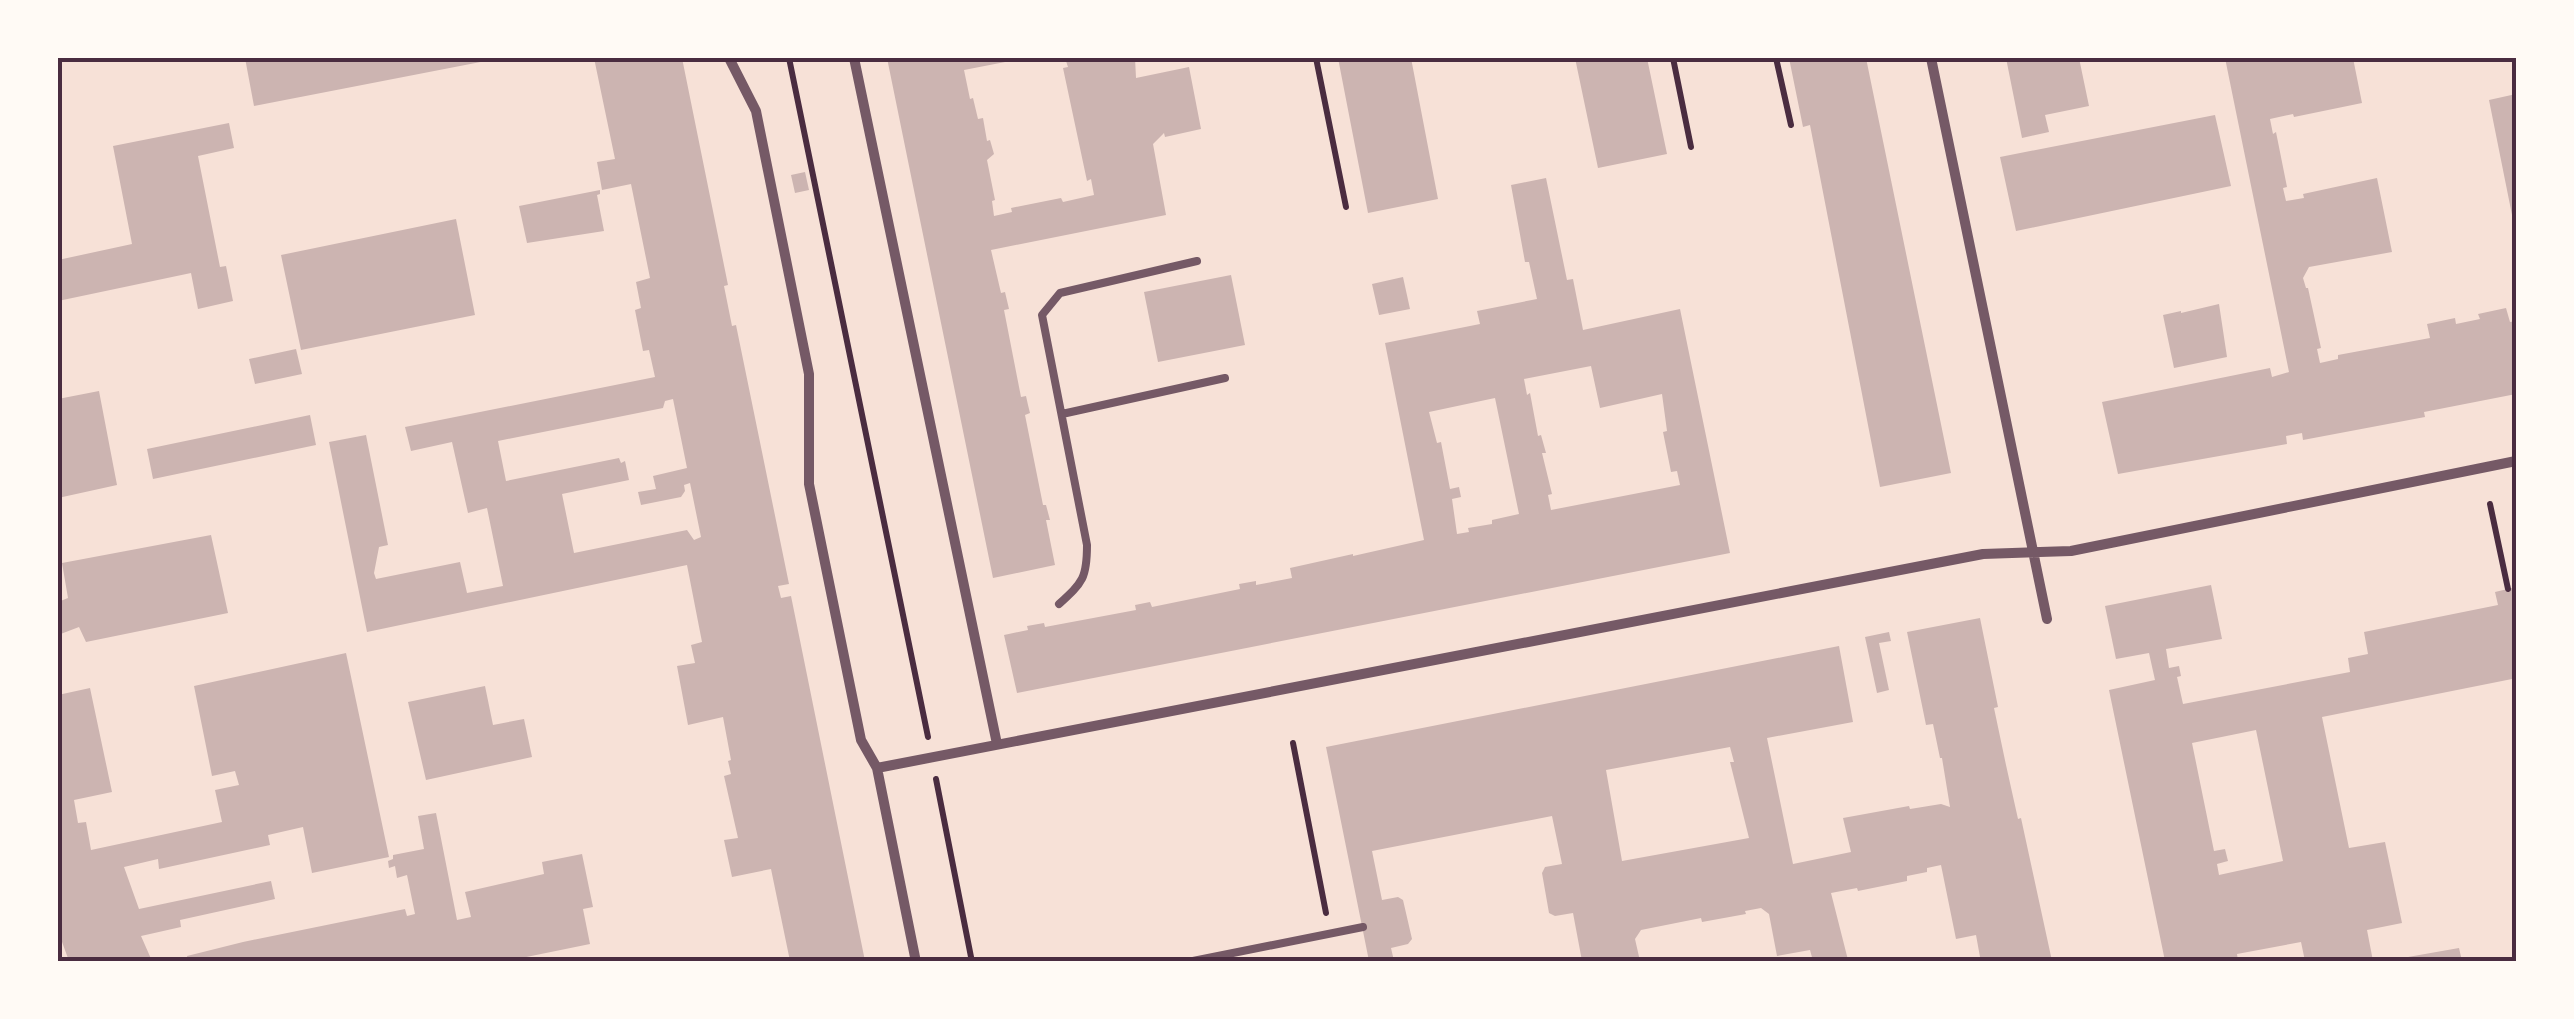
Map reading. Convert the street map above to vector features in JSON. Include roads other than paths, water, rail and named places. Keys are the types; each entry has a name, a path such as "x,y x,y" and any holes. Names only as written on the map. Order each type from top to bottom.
{"street":[{"path":"729,58 756,111 760,130 810,374 809,484 863,746 877,768 916,962"},
{"path":"854,58 997,744"},
{"path":"1931,58 2047,619"},
{"path":"877,768 1983,554 2070,552 2516,461"}],"lane":[{"path":"1059,604 1077,588 1087,570 1088,545 1042,315 1060,293 1197,262"},
{"path":"1062,414 1225,378"},
{"path":"1188,962 1363,927"}]}
